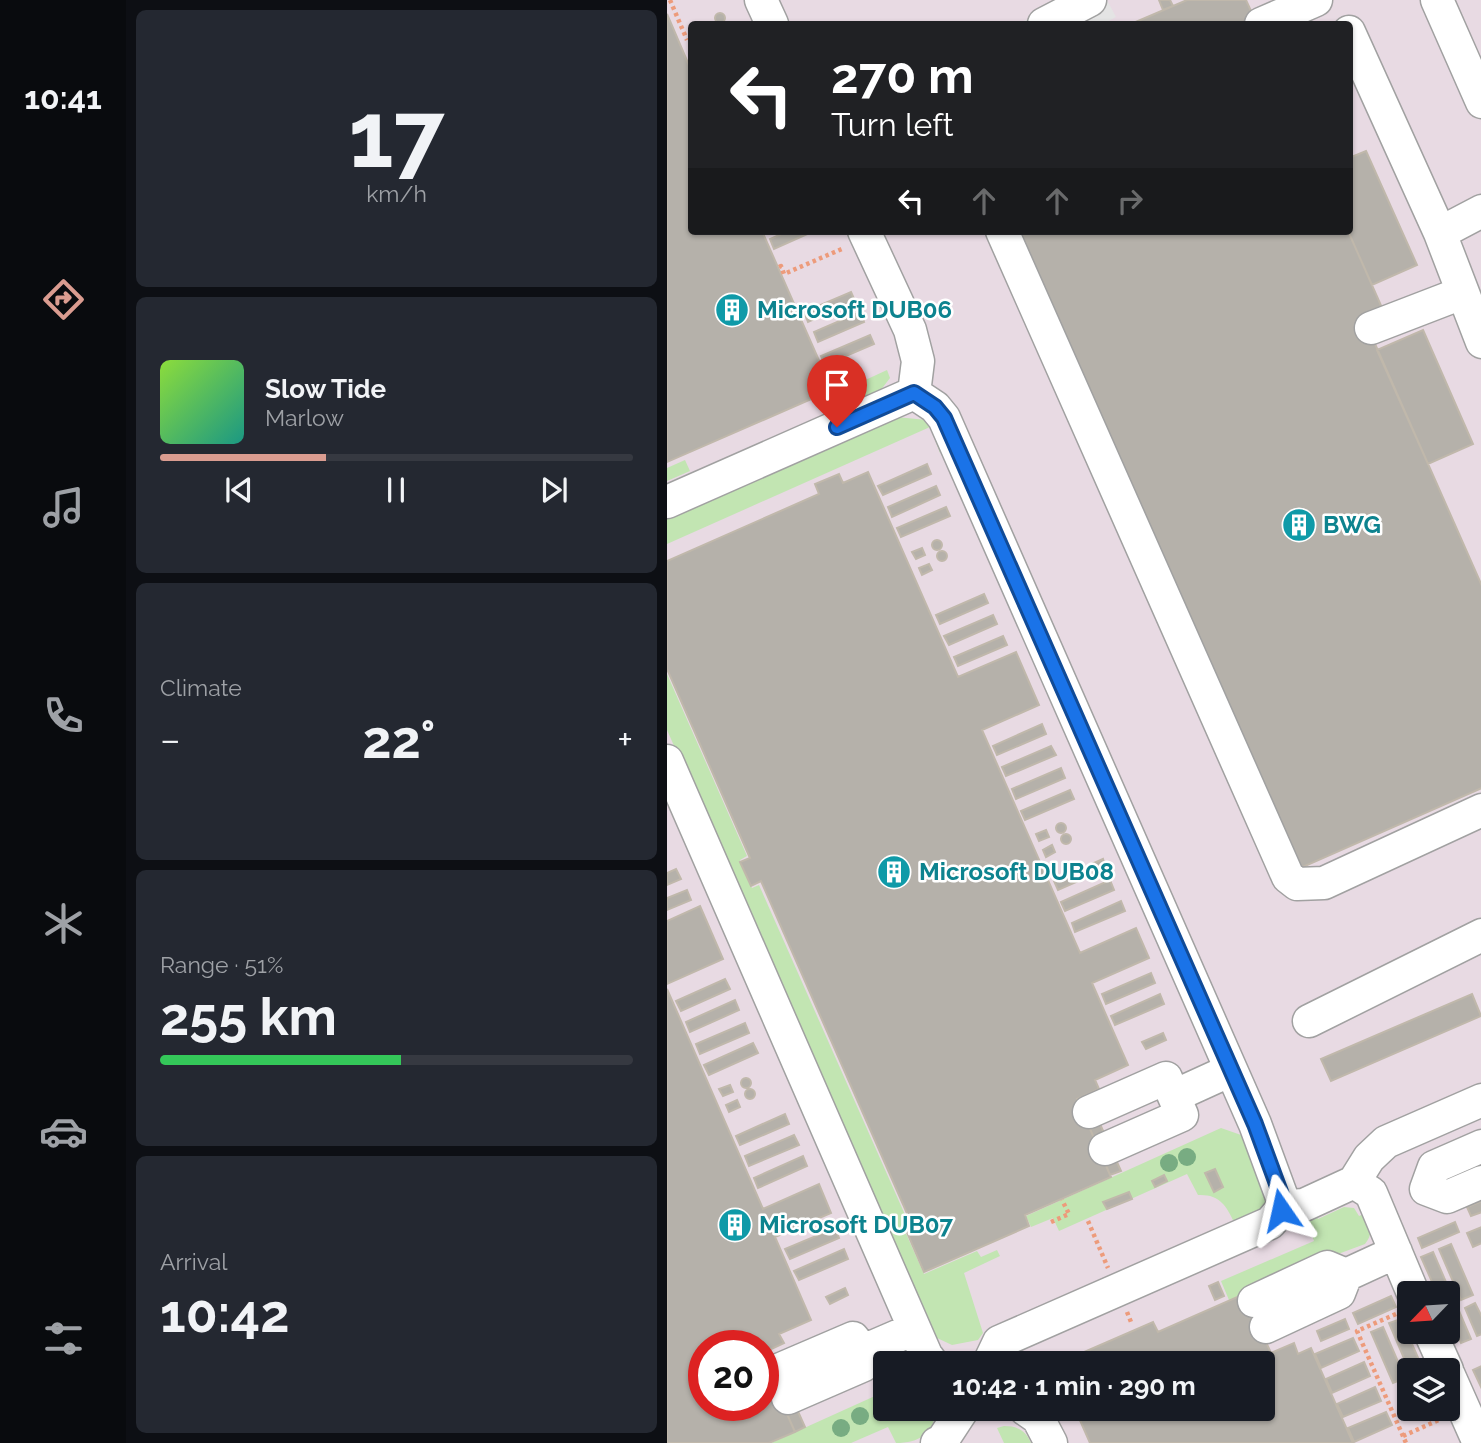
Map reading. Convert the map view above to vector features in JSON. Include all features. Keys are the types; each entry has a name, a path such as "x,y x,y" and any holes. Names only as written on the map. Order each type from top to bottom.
{"lane":[{"path":"761,0 771,21"},
{"path":"1050,21 1090,0"},
{"path":"1268,21 1316,0"},
{"path":"1335,0 1345,21"},
{"path":"1437,0 1481,102"},
{"path":"1353,41 1440,233 1481,342"},
{"path":"1440,233 1481,211"},
{"path":"1440,233 1481,233"},
{"path":"1004,235 1288,877 1297,884 1324,883 1481,810"},
{"path":"854,239 910,330 918,361 914,393"},
{"path":"1371,328 1462,293"},
{"path":"667,502 914,393"},
{"path":"914,393 935,407 944,418 1232,1070 1283,1200 1289,1206 1304,1205 1354,1182 1369,1158 1386,1142 1481,1100"},
{"path":"667,761 923,1351"},
{"path":"1309,1021 1481,935"},
{"path":"1175,1096 1232,1070"},
{"path":"1089,1112 1166,1078 1175,1096 1183,1115 1105,1149"},
{"path":"1378,1211 1426,1189 1434,1167 1481,1146"},
{"path":"1354,1182 1371,1193 1396,1252 1403,1281"},
{"path":"1426,1189 1447,1197 1481,1182"},
{"path":"995,1351 999,1342 1270,1223 1281,1210 1283,1200"},
{"path":"1260,1314 1327,1268 1346,1275 1396,1252"},
{"path":"782,1384 864,1365 863,1351 914,1329"},
{"path":"1460,1399 1480,1443"},
{"path":"937,1443 942,1441 955,1421"},
{"path":"1040,1421 1051,1443"}],"path":[{"path":"670,0 687,40"},
{"path":"779,267 781,266 784,274 854,239"},
{"path":"1051,1222 1069,1214 1062,1200"},
{"path":"1397,1308 1357,1331 1407,1443"},
{"path":"1403,1436 1436,1421"}],"shaded area":[{"path":"667,0 1481,0 1481,1443 667,1443"},
{"path":"1070,0 1107,0 1116,17 1109,21 1024,21"}],"green space":[{"path":"887,370 890,378 880,391 829,415 822,400"},
{"path":"896,417 927,420 943,448 940,453 930,427 667,544 667,515"},
{"path":"685,460 690,471 667,481 667,468"},
{"path":"667,674 747,856 740,860 752,888 759,885 910,1226 904,1229 924,1274 977,1251 981,1257 997,1250 1000,1256 964,1273 983,1333 978,1340 952,1345 937,1338 667,730"},
{"path":"1221,1128 1244,1136 1267,1200 1259,1214 1234,1222 1228,1210 1217,1199 1198,1195 1187,1174 1059,1231 1053,1218 1031,1227 1026,1216"},
{"path":"1344,1207 1354,1208 1359,1216 1364,1214 1370,1229 1365,1244 1229,1300 1221,1281 1314,1241 1306,1220 1316,1214 1318,1219"},
{"path":"873,1397 873,1421 934,1421 925,1435 904,1443 896,1443 888,1427 851,1443 771,1443"},
{"path":"1004,1426 1021,1430 1031,1443 1004,1443 997,1428"}],"building":[{"path":"1159,0 1170,0 1173,6 1163,10"},
{"path":"1187,0 1246,0 1256,21 1138,21"},
{"path":"720,13 723,15 723,21 717,21 715,18"},
{"name":"Microsoft DUB06","path":"667,14 688,63 688,235 764,235 832,390 667,462"},
{"path":"1366,151 1417,265 1372,285 1350,235 1353,235 1353,156"},
{"path":"779,235 805,235 774,249 770,239"},
{"name":"BWG","path":"1017,235 1350,235 1383,310 1364,319 1482,586 1482,788 1296,870"},
{"path":"851,292 855,301 808,322 804,312"},
{"path":"860,312 864,322 818,342 814,332"},
{"path":"1423,330 1473,444 1428,464 1377,350"},
{"path":"870,335 874,344 825,365 821,356"},
{"path":"927,464 931,474 883,495 878,486"},
{"name":"Microsoft DUB08","path":"868,472 958,677 1016,652 1039,705 982,730 1080,953 1136,928 1149,958 1092,983 1128,1065 1095,1080 1099,1089 1077,1099 1111,1177 1025,1215 1029,1226 924,1272 906,1230 913,1227 761,881 751,886 740,862 750,858 667,669 667,561 819,494 815,484 839,474 843,483"},
{"path":"936,486 940,495 892,517 888,507"},
{"path":"946,507 950,516 901,537 897,528"},
{"path":"937,540 942,545 937,550 932,545"},
{"path":"922,548 925,555 916,559 912,552"},
{"path":"942,551 947,556 942,561 937,556"},
{"path":"929,564 932,570 922,575 919,568"},
{"path":"984,594 988,603 940,624 936,615"},
{"path":"993,615 997,624 949,645 944,636"},
{"path":"1003,636 1007,645 958,666 954,657"},
{"path":"1042,724 1046,734 997,755 993,746"},
{"path":"1051,746 1056,755 1006,776 1002,767"},
{"path":"1061,768 1065,778 1016,799 1012,789"},
{"path":"1070,790 1074,799 1025,820 1021,811"},
{"path":"1061,823 1066,828 1061,833 1056,828"},
{"path":"1046,830 1049,837 1039,841 1036,834"},
{"path":"1066,834 1071,839 1066,844 1061,839"},
{"path":"1052,845 1055,852 1046,857 1043,850"},
{"path":"1103,859 1106,869 1058,890 1054,881"},
{"path":"676,869 681,879 667,885 667,873"},
{"path":"1110,880 1114,890 1065,911 1061,902"},
{"path":"687,890 691,900 667,910 667,898"},
{"path":"1121,901 1125,911 1075,932 1072,923"},
{"path":"700,906 723,959 667,984 667,921"},
{"path":"1151,973 1155,983 1106,1004 1102,994"},
{"path":"725,979 730,989 681,1011 676,1001"},
{"name":"Microsoft DUB07","path":"667,989 763,1209 819,1184 831,1213 775,1237 811,1320 779,1334 779,1330 688,1330 688,1421 779,1421 779,1396 795,1432 769,1443 667,1443"},
{"path":"1160,994 1164,1004 1115,1025 1111,1016"},
{"path":"1472,994 1481,1016 1331,1081 1321,1059"},
{"path":"735,1000 739,1010 690,1032 686,1022"},
{"path":"745,1023 749,1033 700,1054 696,1044"},
{"path":"1163,1033 1166,1040 1146,1049 1142,1042"},
{"path":"753,1043 758,1053 709,1075 704,1065"},
{"path":"746,1078 750,1079 750,1087 746,1088 742,1087 741,1083 742,1079"},
{"path":"730,1085 733,1092 723,1096 719,1089"},
{"path":"750,1089 755,1094 750,1099 745,1094"},
{"path":"1087,1095 1121,1171 1110,1175 1077,1099"},
{"path":"737,1100 740,1107 729,1112 726,1105"},
{"path":"785,1114 789,1124 740,1145 736,1136"},
{"path":"794,1135 799,1145 749,1166 745,1156"},
{"path":"803,1156 807,1166 758,1188 754,1178"},
{"path":"1215,1169 1223,1187 1214,1192 1205,1173"},
{"path":"1164,1175 1167,1181 1155,1187 1152,1181"},
{"path":"1129,1192 1132,1199 1107,1209 1103,1202"},
{"path":"1482,1201 1482,1212 1471,1216 1467,1207"},
{"path":"1455,1222 1459,1232 1422,1248 1418,1238"},
{"path":"1482,1227 1482,1243 1473,1247 1467,1233"},
{"path":"835,1228 839,1238 790,1259 785,1249"},
{"path":"1451,1244 1473,1295 1461,1300 1460,1281 1453,1281 1439,1249"},
{"path":"844,1249 848,1259 799,1280 794,1271"},
{"path":"1433,1252 1446,1281 1432,1281 1421,1257"},
{"path":"1218,1282 1224,1296 1215,1300 1209,1286"},
{"path":"845,1288 848,1295 830,1304 826,1297"},
{"path":"1244,1294 1270,1351 1087,1351 1153,1322 1158,1332"},
{"path":"1391,1296 1396,1307 1358,1324 1353,1313"},
{"path":"1475,1303 1482,1317 1482,1334 1477,1336 1465,1308"},
{"path":"1460,1313 1471,1339 1461,1343 1460,1341"},
{"path":"1345,1319 1349,1329 1321,1341 1317,1331"},
{"path":"1397,1320 1397,1342 1389,1323"},
{"path":"1383,1327 1397,1359 1397,1381 1393,1383 1371,1332"},
{"path":"1353,1338 1359,1351 1321,1368 1315,1354"},
{"path":"1294,1343 1298,1354 1311,1348 1353,1443 1090,1443 1080,1421 1275,1421 1275,1351"},
{"path":"1398,1344 1412,1344 1418,1358 1404,1358"},
{"path":"1364,1362 1370,1376 1332,1393 1326,1379"},
{"path":"1482,1366 1482,1389 1473,1370"},
{"path":"779,1369 805,1427 795,1432 779,1396"},
{"path":"1375,1387 1381,1401 1343,1417 1337,1404"},
{"path":"1386,1412 1392,1425 1354,1442 1348,1428"}],"place":[{"name":"Microsoft DUB06","path":"732,310"},
{"name":"BWG","path":"1299,525"},
{"name":"Microsoft DUB08","path":"894,872"},
{"name":"Microsoft DUB07","path":"735,1225"}],"route":[{"path":"837,427 914,393 935,407 944,418 1255,1124 1283,1200 1281,1210"}]}
